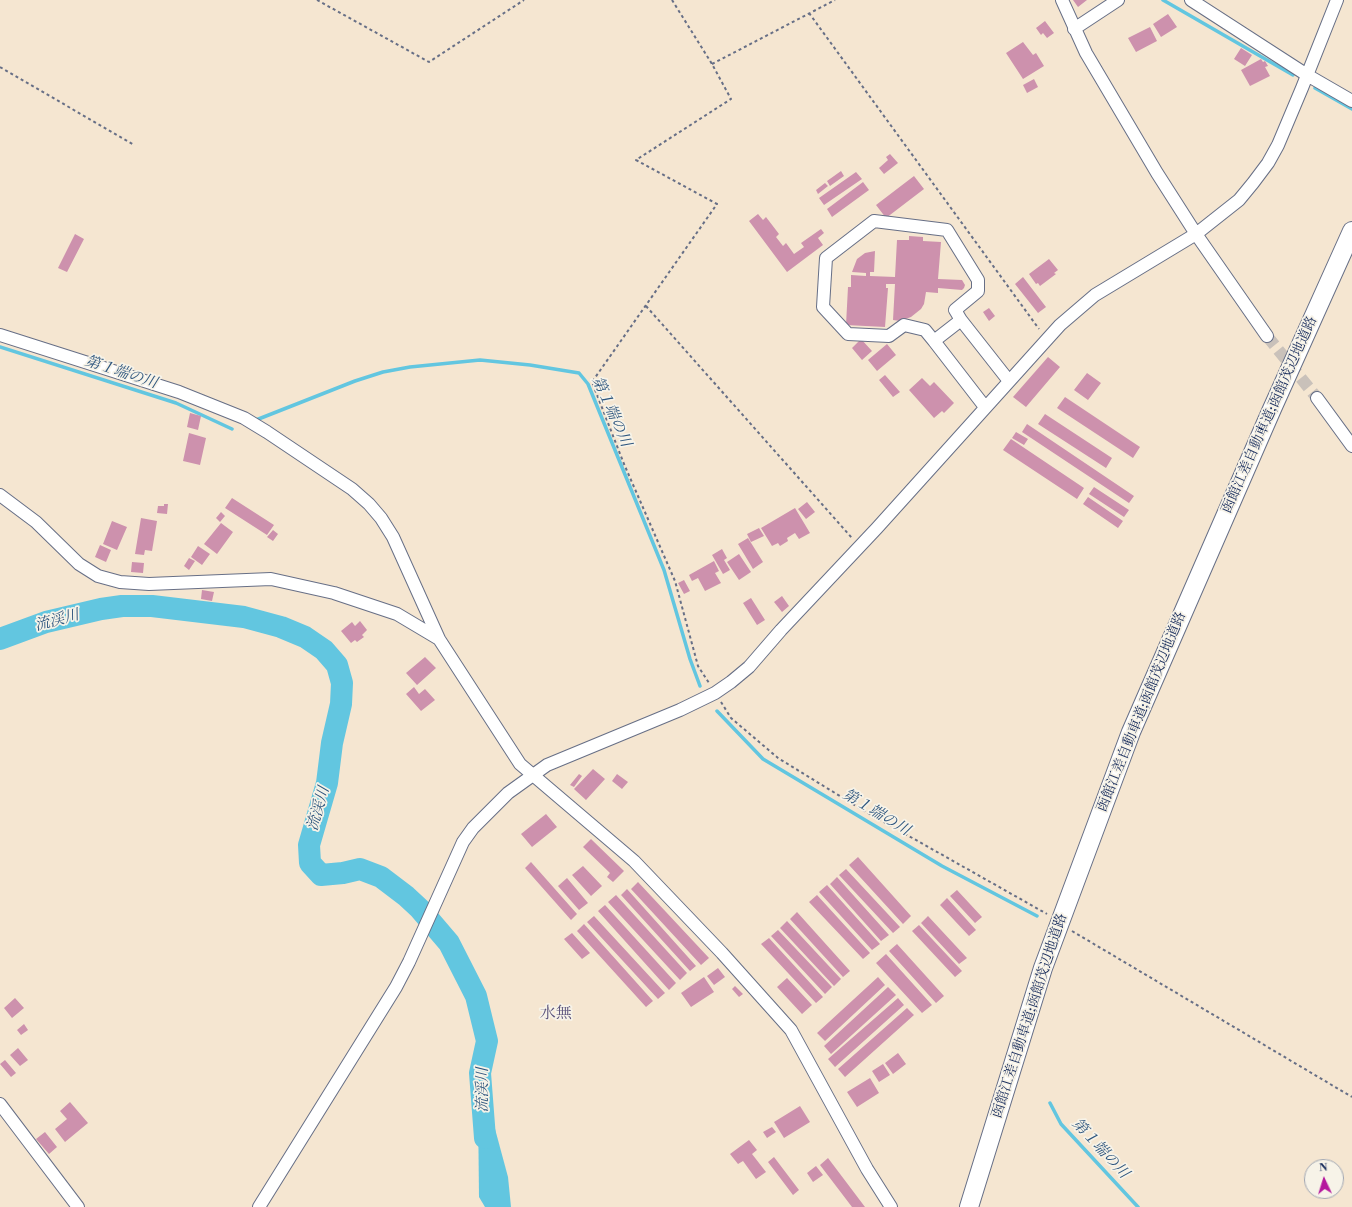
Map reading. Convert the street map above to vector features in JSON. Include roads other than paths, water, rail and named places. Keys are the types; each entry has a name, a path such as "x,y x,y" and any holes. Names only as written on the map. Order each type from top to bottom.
{"highway":[{"name":"函館江差自動車道;函館茂辺地道路","path":"969,1207 1043,968 1131,732 1272,409 1352,232"}],"street":[{"path":"1062,0 1086,53 1149,160 1196,234 1267,336"},
{"path":"1074,28 1118,0"},
{"path":"1191,0 1307,75 1352,101"},
{"path":"259,1207 396,988 463,842 473,828 508,793 547,765 680,710 732,682 749,667 1060,325 1095,295 1196,234 1239,200 1268,163 1278,145 1337,0"},
{"path":"986,407 925,330 904,325 889,336 848,334 823,307 826,258 874,221 947,230 978,280 978,291 954,310 1009,381"},
{"path":"934,341 961,320"},
{"path":"0,335 179,392 244,418 268,432 346,484 369,504 381,518 393,537 439,638 520,764 634,860 722,952 791,1030 867,1169 891,1207"},
{"path":"1317,398 1352,446"},
{"path":"0,495 36,522 79,564 98,576 120,582 149,584 271,579 334,593 397,614 439,638"},
{"path":"0,1104 78,1207"}],"water":[{"path":"478,1105 491,1114 508,1177 511,1207 485,1207 479,1197"}],"waterway":[{"path":"1163,0 1293,75"},
{"path":"1315,88 1352,109"},
{"name":"第１端の川","path":"0,347 176,403 232,429"},
{"name":"第１端の川","path":"256,420 355,381 383,372 410,367 480,360 530,365 579,373 588,384 664,570 690,659 700,686"},
{"name":"流渓川","path":"0,639 46,622 101,609 122,606 152,606 244,617 281,627 305,637 324,650 337,665 342,683 341,704 332,743 327,783 309,845 310,863 321,875 343,873 360,869 381,877 420,909 449,943 476,996 487,1041 480,1073 485,1138"},
{"name":"第１端の川","path":"717,711 763,759 942,866 1037,916"},
{"name":"第１端の川","path":"1050,1103 1061,1124 1138,1207"}],"tunnel":[{"path":"1267,336 1317,398"}],"district":[{"name":"水無","path":"556,1014"}]}
